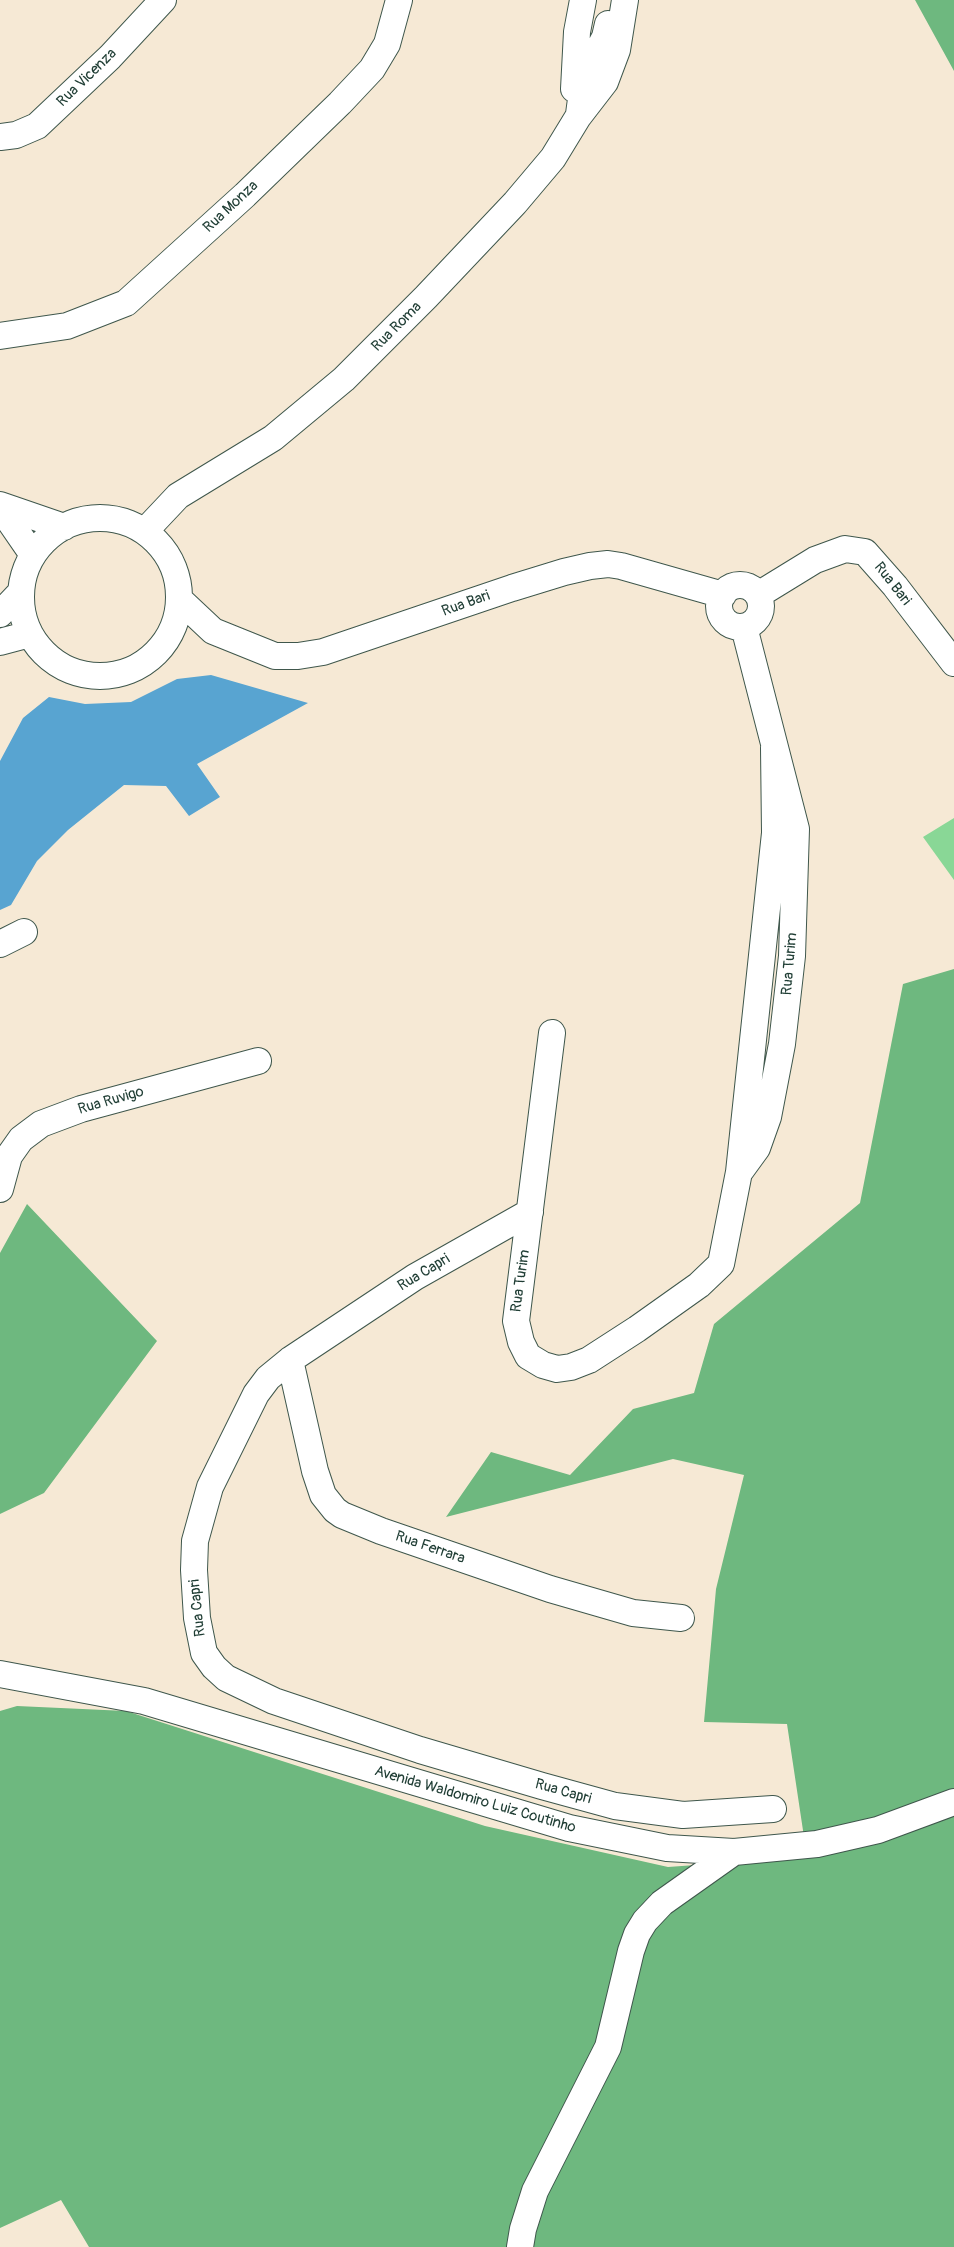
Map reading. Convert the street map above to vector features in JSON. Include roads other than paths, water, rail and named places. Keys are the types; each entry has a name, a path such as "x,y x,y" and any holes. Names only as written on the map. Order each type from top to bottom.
{"street":[{"name":"Rua Vicenza","path":"0,137 16,135 37,126 110,57 164,0"},
{"name":"Rua Monza","path":"0,336 67,326 126,303 245,194 340,103 372,69 387,44 399,0"},
{"path":"578,117 574,90 578,24 583,0"},
{"path":"584,77 587,34 594,0"},
{"name":"Rua Roma","path":"578,117 584,77 606,37 612,0"},
{"name":"Rua Roma","path":"106,518 178,496 272,438 344,379 515,203 553,158 578,117 605,82 618,45 625,0"},
{"name":"Rua Roma","path":"145,531 178,496"},
{"path":"0,506 64,527"},
{"path":"0,506 33,555"},
{"path":"106,518 127,522 145,531 160,545 172,561 178,580 180,600 173,631 151,658 131,671 108,676 85,675 62,667 44,653 30,634 22,613 21,592 25,573 33,555 46,540 64,527 84,520 106,518"},
{"name":"Rua Bari","path":"758,595 815,560 845,549 865,552 895,586 954,663"},
{"name":"Rua Bari","path":"180,600 213,630 275,656 298,656 323,652 564,572 608,564 723,594"},
{"path":"734,586 747,586 758,595 761,607 760,614 756,620 744,627 730,625 721,615 720,601 723,594 734,586"},
{"path":"0,614 21,592"},
{"name":"Rua Turim","path":"552,1033 516,1321 521,1342 528,1356 544,1365 557,1369 571,1367 589,1360 700,1286 721,1264 739,1172 757,1148 768,1116 782,1044 792,956 796,829 744,627"},
{"name":"Rua Bari","path":"173,631 213,630"},
{"path":"0,642 30,634"},
{"path":"0,944 24,932"},
{"name":"Rua Ruvigo","path":"0,1188 9,1156 21,1139 41,1124 81,1109 258,1061"},
{"name":"Rua Capri","path":"530,1212 415,1277 290,1360 268,1378 256,1394 210,1487 195,1541 194,1570 197,1618 204,1653 214,1667 226,1678 274,1701 420,1750 615,1806 683,1815 773,1809"},
{"name":"Rua Ferrara","path":"290,1360 315,1471 323,1494 335,1510 342,1515 381,1531 550,1590 633,1613 681,1618"},
{"name":"Avenida Waldomiro Luiz Coutinho","path":"0,1674 144,1700 569,1828 667,1848 734,1852 817,1844 878,1830 954,1802"},
{"path":"520,2247 523,2229 535,2191 608,2047 637,1934 645,1921 672,1894 734,1852"}],"water":[{"path":"211,675 308,703 197,764 220,797 189,816 166,786 124,785 68,830 37,861 11,905 0,910 0,761 23,718 49,697 85,704 131,702 177,679"}]}
